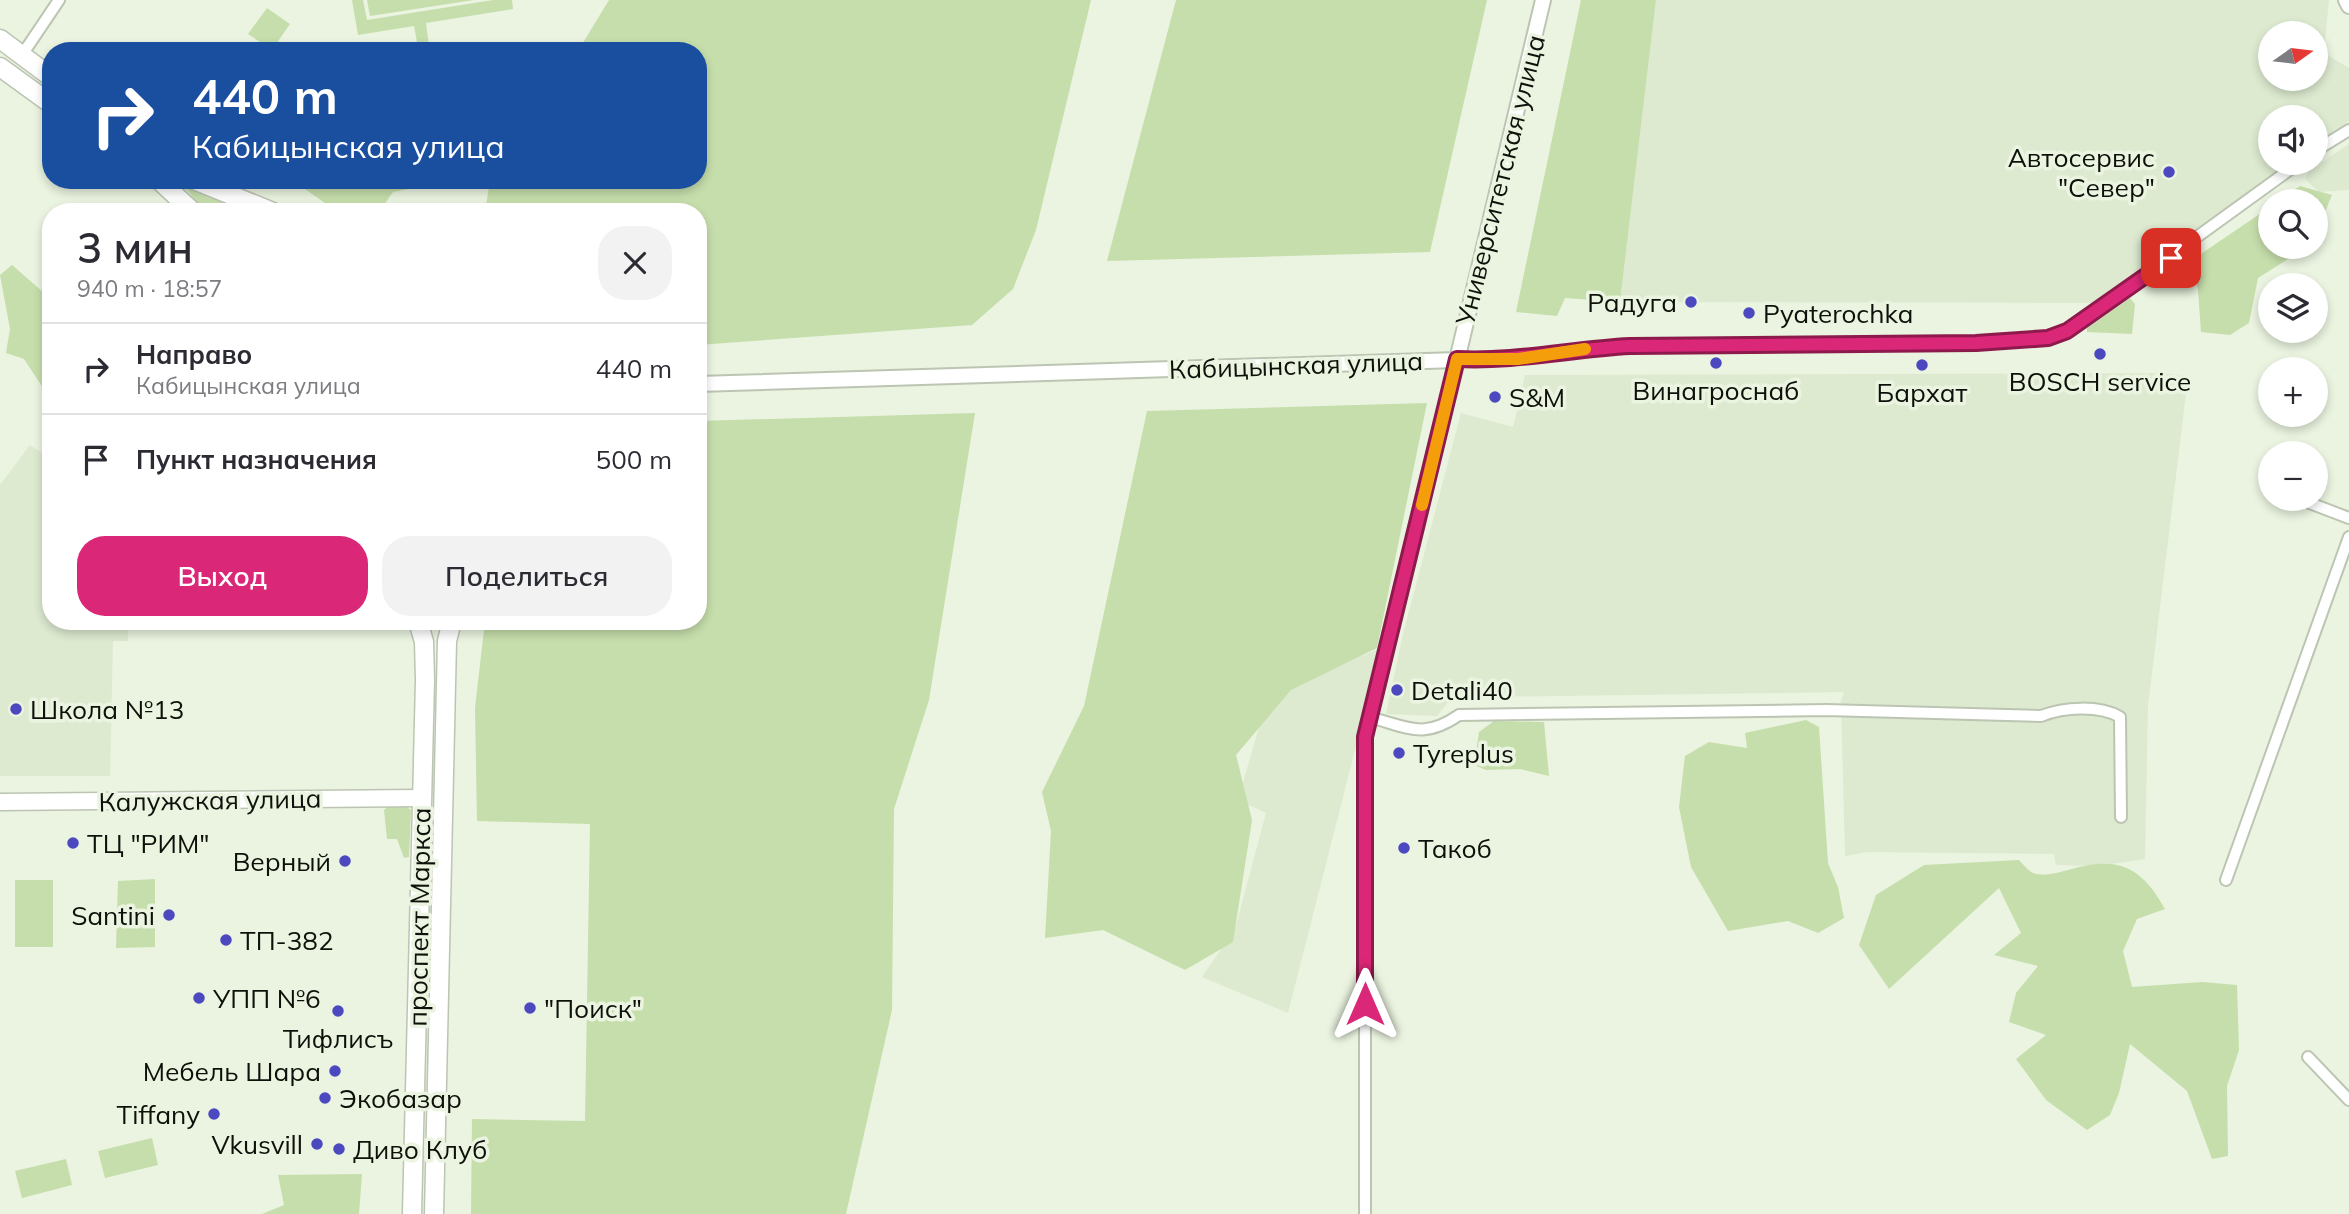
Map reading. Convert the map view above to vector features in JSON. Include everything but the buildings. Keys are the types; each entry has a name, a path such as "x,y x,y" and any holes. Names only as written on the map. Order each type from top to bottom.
{"main road":[{"path":"0,39 42,70"},
{"path":"0,66 42,97"},
{"path":"169,189 183,203"},
{"path":"215,189 248,203"},
{"name":"проспект Маркса","path":"412,1214 425,680 424,642 421,630"},
{"name":"проспект Маркса","path":"435,1214 443,799 447,641 450,630"},
{"path":"421,798 443,799"},
{"name":"Калужская улица","path":"0,802 421,798"}],"street":[{"path":"22,55 59,0"},
{"name":"Университетская улица","path":"1457,359 1543,0"},
{"path":"2346,0 2349,6"},
{"path":"2328,143 2349,130"},
{"name":"Кабицынская улица","path":"707,384 1518,359 1578,349 1630,346 1976,343 2048,338 2067,331 2282,175"},
{"path":"1365,1214 1365,737 1457,359"},
{"path":"2328,510 2349,518"},
{"path":"2225,880 2349,537"},
{"path":"1369,717 1426,732 1443,726 1459,715 1826,710 2041,716 2065,710 2110,711 2120,717 2121,817"},
{"path":"2308,1057 2349,1100"}],"shaded area":[{"path":"1656,0 2329,0 2327,21 2258,21 2258,91 2328,91 2328,55 2349,68 2349,121 2328,136 2328,105 2258,105 2258,175 2276,175 2101,303 1620,302"},
{"path":"2349,144 2349,190 2316,189 2305,179 2307,175 2328,175 2328,158"},
{"path":"2163,373 2188,377 2148,706 2145,859 2097,866 2056,865 2054,854 1868,852 1845,856 1841,701 1844,692 1479,697 1449,701 1437,716 1386,714 1403,634 1461,413 1513,427 1525,375"},
{"path":"30,445 42,453 42,630 128,630 128,641 113,641 110,776 0,776 0,485"},
{"path":"1381,648 1288,1013 1202,977 1235,929 1266,813 1238,800 1261,720 1297,684"}],"green space":[{"path":"352,0 363,0 367,20 493,0 512,0 513,9 426,23 428,42 417,42 414,26 358,35"},
{"path":"367,0 474,0 370,16"},
{"path":"609,0 1091,0 1036,230 1013,289 972,325 707,344 707,203 486,203 489,189 707,189 707,42 583,42"},
{"path":"1176,0 1487,0 1430,252 1107,261"},
{"path":"1581,0 1656,0 1620,302 1565,298 1557,316 1516,312"},
{"path":"267,8 290,24 278,42 260,42 248,34"},
{"path":"185,189 202,189 235,203 198,203"},
{"path":"305,189 409,189 393,192 385,203 325,203"},
{"path":"2258,215 2258,259 2288,259 2266,273 2258,273 2249,323 2230,335 2201,332 2198,290 2192,260"},
{"path":"12,265 42,291 42,386 24,359 6,353 10,329 0,275"},
{"path":"2130,298 2135,304 2132,334 2087,332 2087,328"},
{"path":"1427,403 1377,648 1291,690 1236,755 1252,820 1233,942 1185,970 1103,930 1045,938 1051,831 1042,792 1084,706 1147,411"},
{"path":"975,413 929,700 894,809 892,1010 846,1214 471,1214 472,1119 585,1121 590,824 477,821 475,708 484,630 707,630 707,421"},
{"path":"1806,720 1819,727 1828,863 1838,887 1844,918 1818,933 1788,921 1728,931 1691,867 1679,807 1685,756 1709,742 1747,748 1745,733"},
{"path":"1494,721 1544,722 1549,776 1520,769 1486,770 1474,765 1479,732"},
{"path":"390,805 406,806 411,810 409,857 404,858 397,839 387,839 384,810"},
{"path":"2019,860 2031,872 2043,875 2082,866 2111,864 2135,872 2145,881 2165,909 2137,919 2123,951 2132,987 2202,982 2237,985 2239,1050 2227,1086 2228,1156 2212,1159 2187,1091 2130,1044 2119,1093 2110,1115 2087,1130 2046,1100 2016,1059 2046,1035 2009,1022 2016,993 2038,966 1994,955 2021,933 1999,888 1889,989 1859,945 1876,895 1924,865"},
{"path":"155,879 155,947 116,948 118,881"},
{"path":"15,880 53,880 53,947 15,947"},
{"path":"152,1138 158,1165 105,1178 98,1151"},
{"path":"66,1159 72,1185 22,1198 15,1171"},
{"path":"362,1174 359,1214 262,1214 284,1205 278,1175"}],"slow traffic":[{"path":"1422,505 1457,359 1518,359 1535,354 1585,349"}],"place":[{"name":"Автосервис \"Север\"","path":"2169,172"},
{"name":"Радуга","path":"1691,302"},
{"name":"Pyaterochka","path":"1749,313"},
{"name":"BOSCH service","path":"2100,354"},
{"name":"Винагроснаб","path":"1716,363"},
{"name":"Бархат","path":"1922,365"},
{"name":"S&M","path":"1495,397"},
{"name":"Detali40","path":"1397,690"},
{"name":"Школа №13","path":"16,709"},
{"name":"Tyreplus","path":"1399,753"},
{"name":"ТЦ \"РИМ\"","path":"73,843"},
{"name":"Такоб","path":"1404,848"},
{"name":"Верный","path":"345,861"},
{"name":"Santini","path":"169,915"},
{"name":"ТП-382","path":"226,940"},
{"name":"УПП №6","path":"199,998"},
{"name":"\"Поиск\"","path":"530,1008"},
{"name":"Тифлисъ","path":"338,1011"},
{"name":"Мебель Шара","path":"335,1071"},
{"name":"Экобазар","path":"325,1098"},
{"name":"Tiffany","path":"214,1114"},
{"name":"Vkusvill","path":"317,1144"},
{"name":"Диво Клуб","path":"339,1149"}],"route":[{"path":"1365,1004 1365,737 1371,703 1457,359 1518,359 1535,354 1578,349 1630,346 1976,343 2048,338 2067,331 2171,258"}]}
